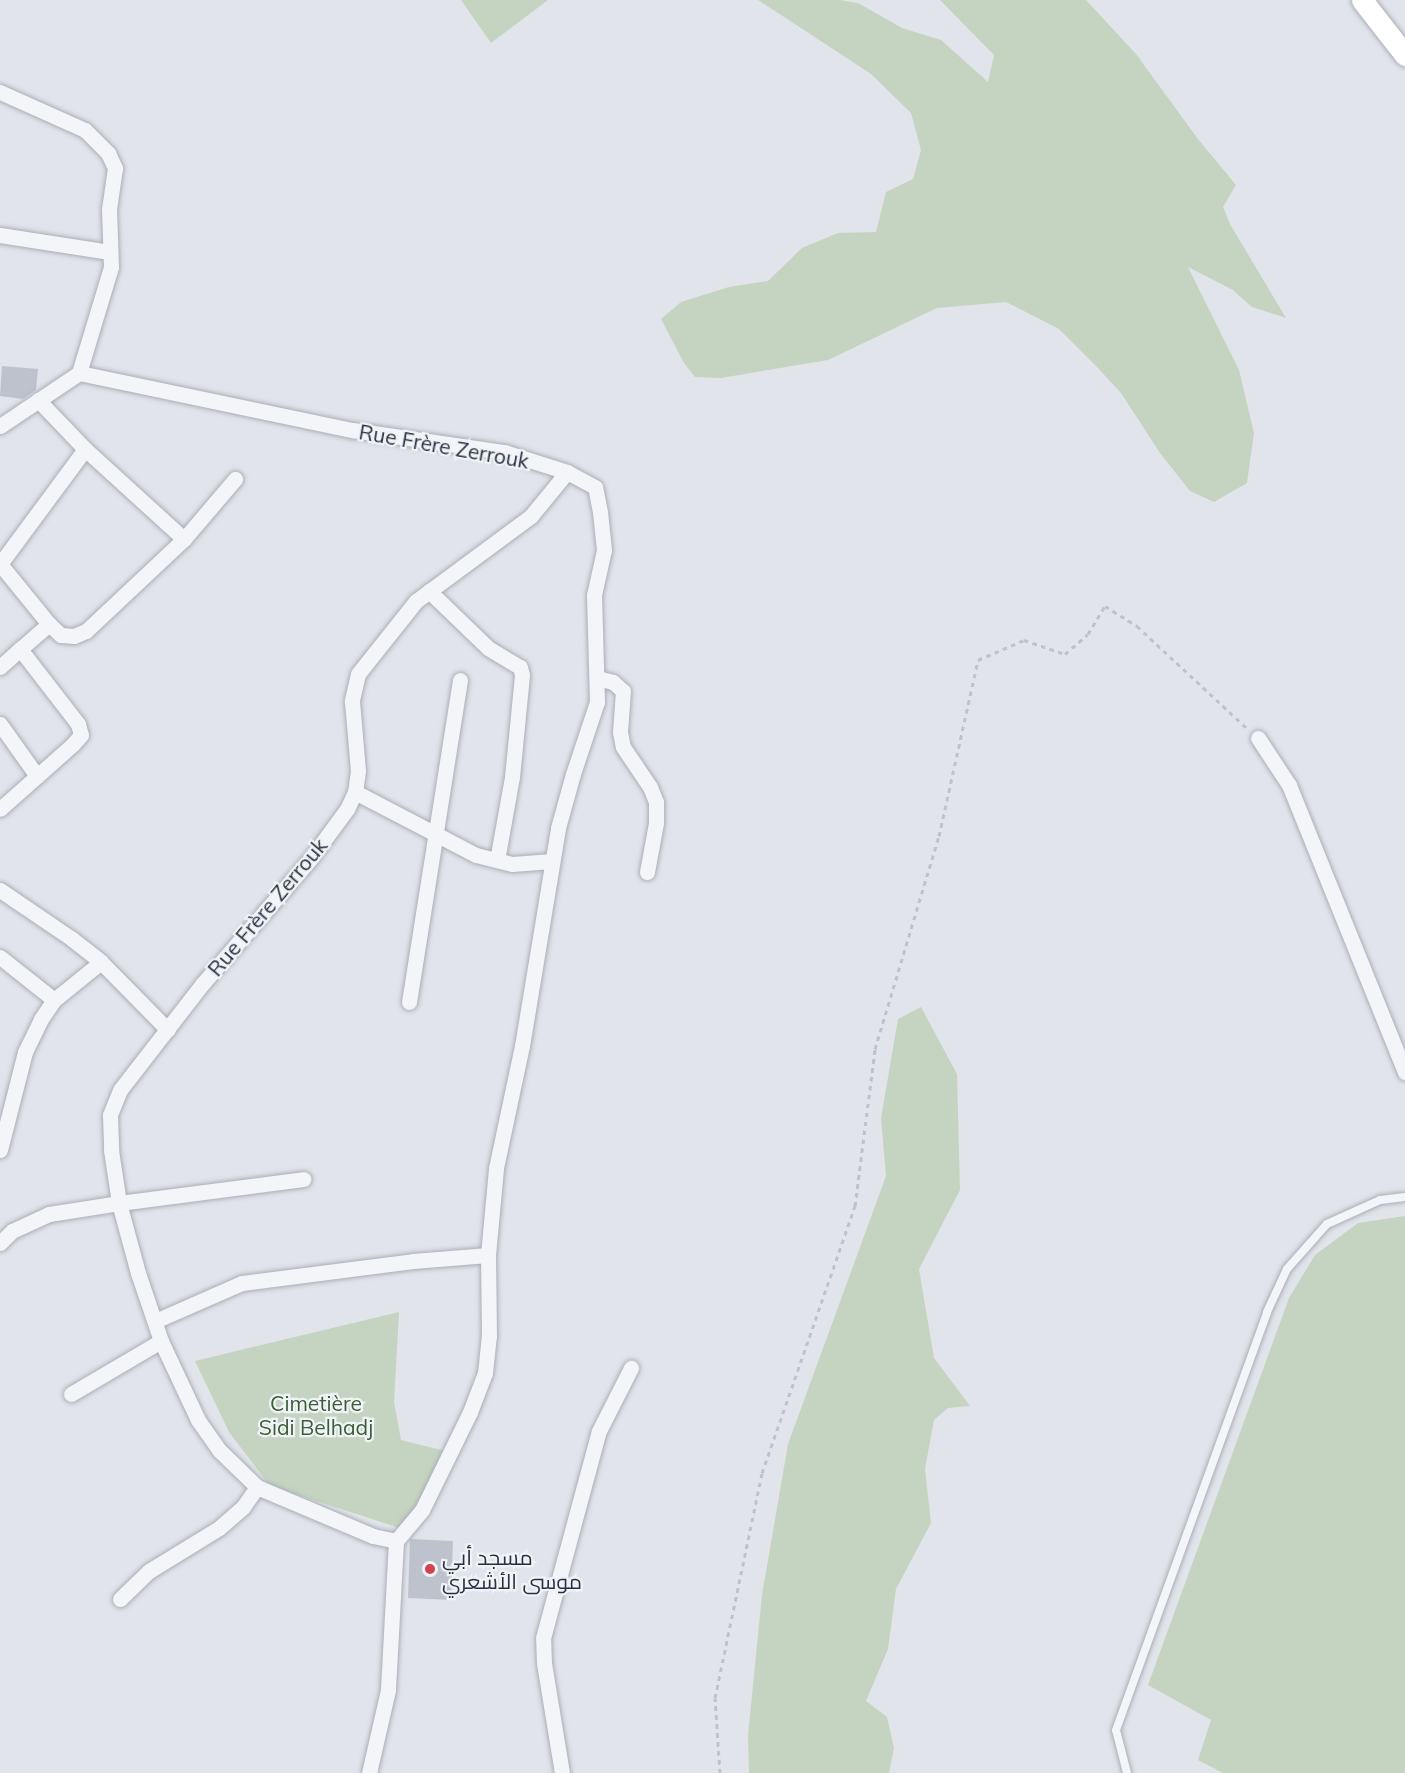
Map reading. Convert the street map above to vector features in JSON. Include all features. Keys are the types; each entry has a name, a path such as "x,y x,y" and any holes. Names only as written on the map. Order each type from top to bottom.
{"main road":[{"path":"1362,0 1405,55"}],"street":[{"path":"0,92 84,130 108,153 115,168 109,209 111,267 79,373 0,426"},
{"path":"0,235 110,252"},
{"name":"Rue Frère Zerrouk","path":"79,373 353,430 504,452 567,472 531,516 416,601 358,675 352,701 358,771 355,792 347,809 311,858 203,983 120,1090 110,1115 111,1150 119,1203 138,1273 160,1341 198,1420 219,1450 257,1487 373,1536 396,1540"},
{"path":"38,400 85,449 184,538"},
{"path":"85,449 0,564 49,624 62,635 74,636 86,631 184,538 235,479"},
{"path":"369,1773 388,1690 396,1540 422,1510 470,1412 484,1373 489,1336 488,1255 496,1168 522,1046 552,861 573,774 597,702 594,595 604,550 600,512 595,487 567,472"},
{"path":"429,591 488,648 520,667 522,675 512,777 497,861"},
{"path":"0,667 49,624"},
{"path":"0,808 81,735 78,724 20,649"},
{"path":"597,678 613,682 623,691 620,732 623,747 650,787 656,802 656,823 647,872"},
{"path":"409,1002 460,680"},
{"path":"0,723 37,776"},
{"path":"1258,738 1289,785 1405,1072"},
{"path":"355,792 476,855 512,864 552,861"},
{"path":"0,890 72,939 101,962 168,1030"},
{"path":"0,957 54,1000"},
{"path":"0,1150 25,1052 41,1018 54,1000 101,962"},
{"path":"0,1243 12,1231 39,1218 119,1203 303,1179"},
{"path":"155,1321 242,1283 413,1261 488,1255"},
{"path":"71,1394 160,1341"},
{"path":"562,1773 544,1663 543,1638 600,1431 631,1368"},
{"path":"120,1599 149,1572 219,1528 243,1506 257,1487"}],"lane":[{"path":"1127,1773 1116,1730 1267,1312 1287,1269 1327,1224 1380,1200 1405,1197"}],"path":[{"path":"720,1773 715,1698 762,1473 855,1206 875,1049 939,836 978,660 1024,640 1065,654 1088,634 1105,606 1137,626 1258,738"}],"green space":[{"path":"461,0 548,0 491,43"},
{"path":"758,0 840,0 858,3 902,28 941,40 988,82 994,55 940,0 1086,0 1136,54 1198,139 1236,185 1223,207 1230,224 1286,318 1252,307 1233,290 1188,267 1239,370 1254,433 1247,483 1214,502 1190,491 1160,453 1121,393 1097,367 1059,329 1006,302 937,308 828,360 721,378 695,377 684,363 661,319 681,302 729,287 768,281 802,248 838,233 876,232 886,192 913,179 921,150 911,113 871,74"},
{"path":"921,1007 957,1074 960,1190 919,1269 934,1358 970,1406 948,1408 934,1420 925,1469 931,1523 896,1589 888,1649 866,1701 887,1717 894,1748 889,1773 749,1773 748,1736 762,1595 788,1444 886,1176 881,1118 898,1019"},
{"path":"1405,1216 1405,1773 1223,1773 1198,1760 1211,1720 1148,1685 1289,1298 1315,1255 1358,1223"},
{"name":"Cimetière Sidi Belhadj","path":"399,1312 394,1402 401,1440 445,1451 409,1531 270,1486 229,1432 195,1361"}],"building":[{"path":"2,366 38,369 36,390 23,399 0,396"},
{"name":"مسجد أبي موسى الأشعري","path":"410,1539 453,1541 451,1600 408,1598"}],"place":[{"name":"مسجد أبي موسى الأشعري","path":"430,1569"}]}
